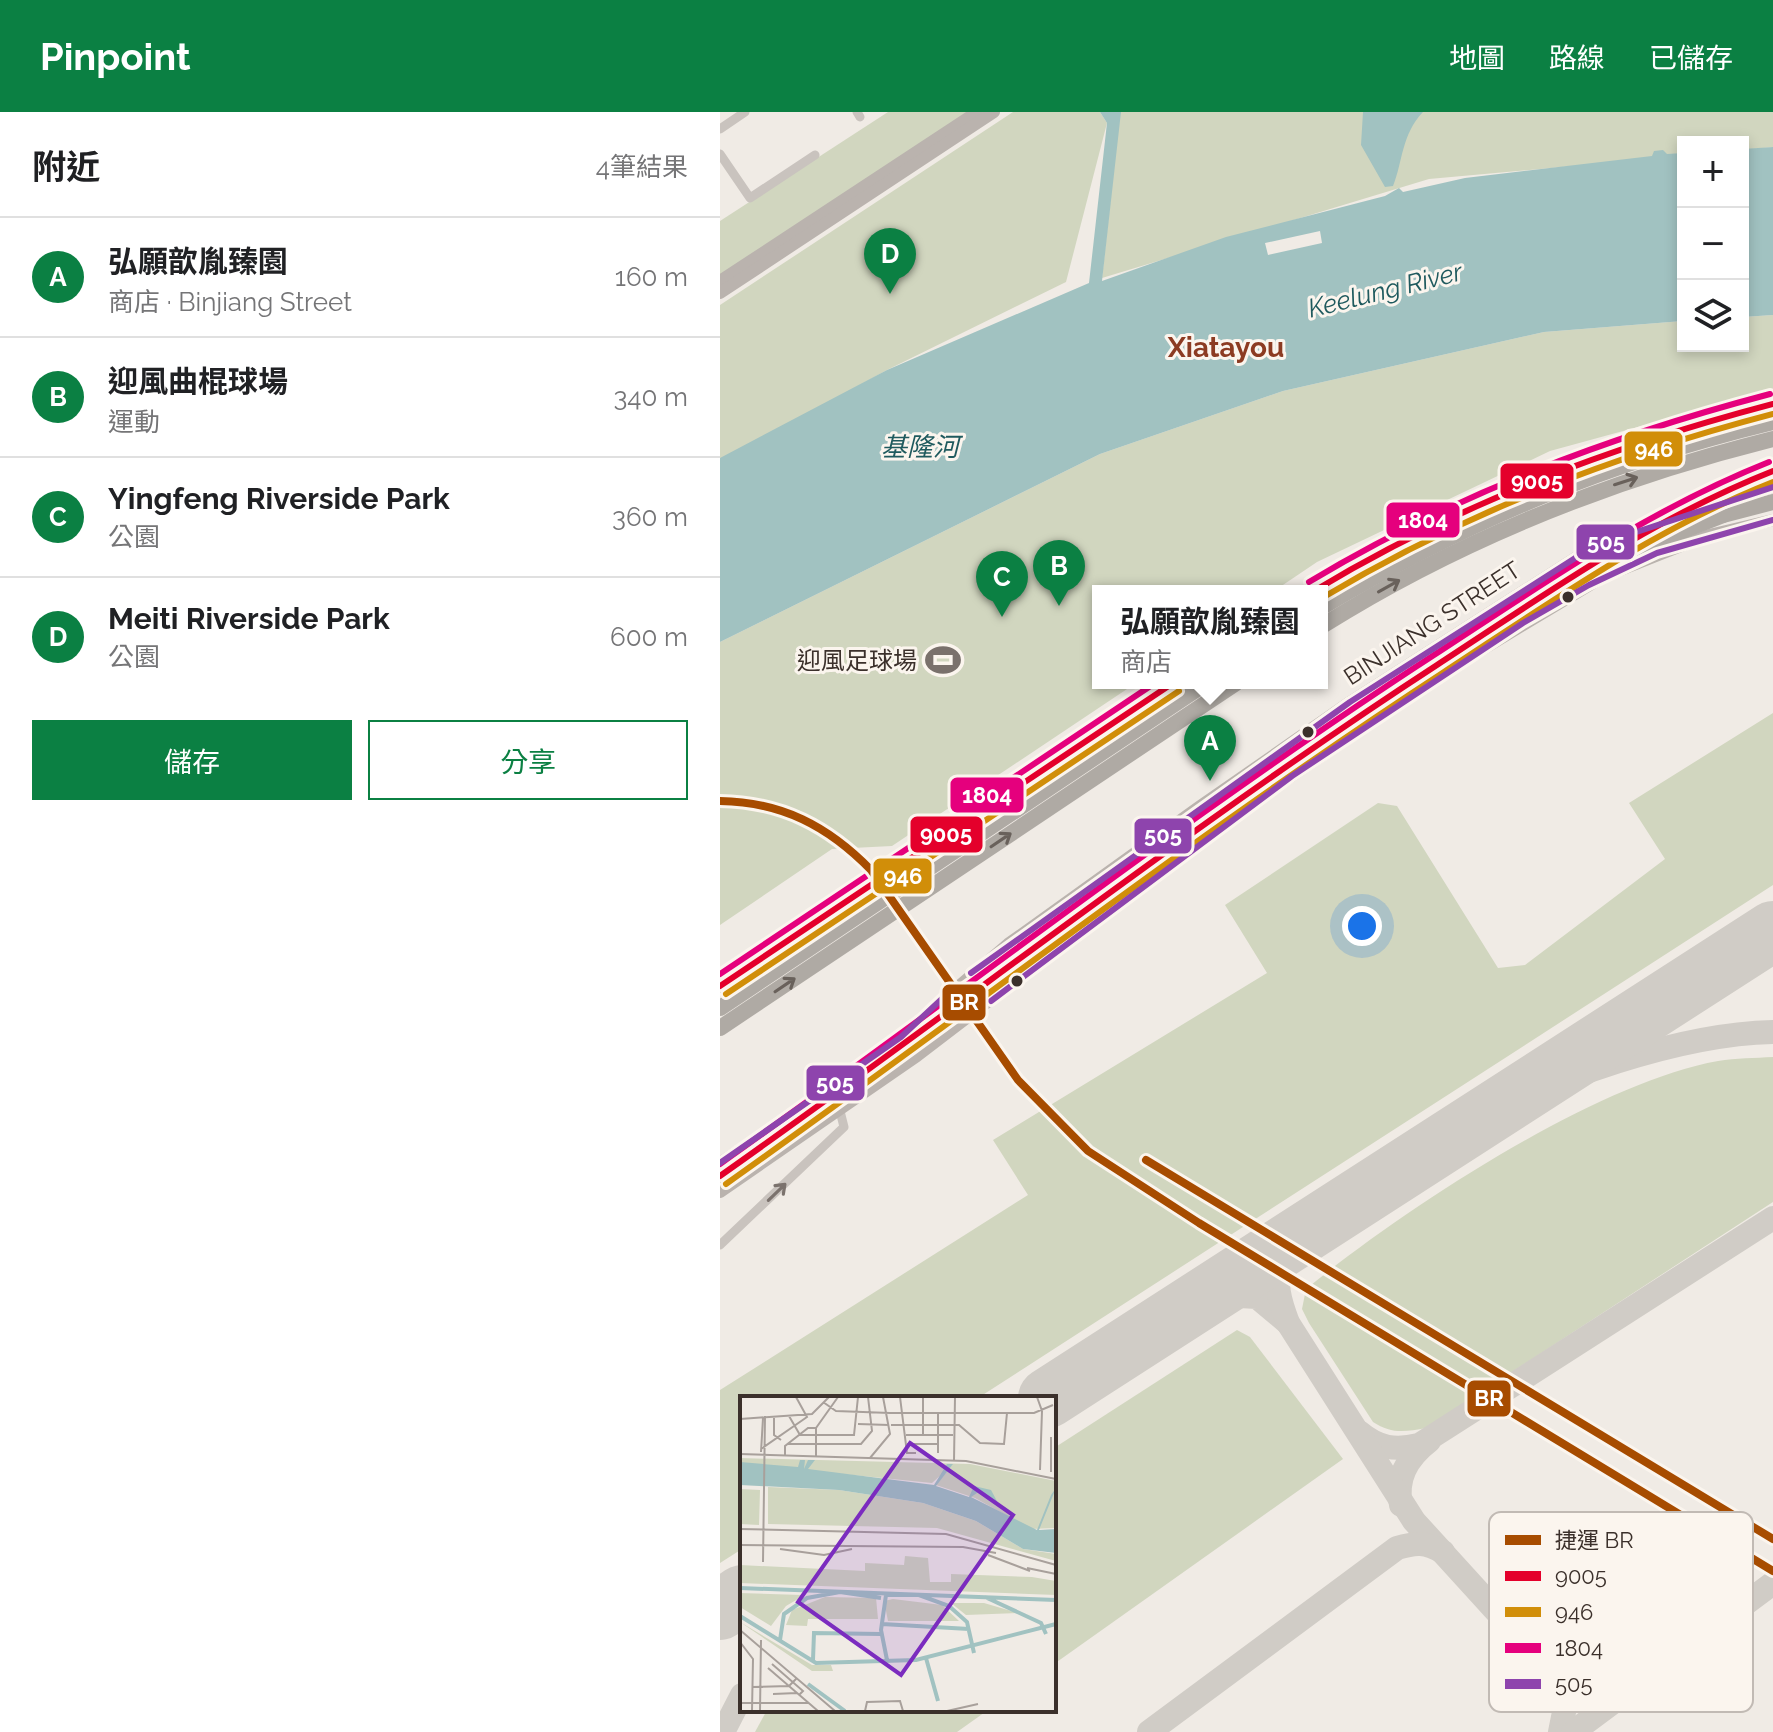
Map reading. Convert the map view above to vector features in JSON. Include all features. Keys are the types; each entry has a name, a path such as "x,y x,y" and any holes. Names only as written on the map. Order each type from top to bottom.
{"highway":[{"path":"1325,585 1434,523 1515,486 1647,439 1773,404"},
{"path":"1328,603 1405,558 1546,492 1649,457 1773,422"},
{"path":"1328,623 1432,562 1514,523 1667,468 1773,439"},
{"path":"720,1176 835,1096 1228,804 1544,595 1583,565 1641,531 1773,471"},
{"path":"1544,595 1657,538 1773,502"},
{"path":"720,986 1164,689"},
{"path":"720,1008 1197,689"},
{"path":"720,1028 1227,689"}],"main road":[{"path":"720,281 977,112"},
{"path":"720,293 994,112"},
{"name":"BINJIANG STREET","path":"720,1163 901,1037 971,973 1350,702 1520,592 1594,546 1773,487"},
{"path":"1701,510 1709,535"},
{"name":"BINJIANG STREET","path":"720,1192 840,1111 991,1001 1219,825 1455,666 1603,577 1709,535 1773,520"},
{"path":"971,973 991,1001"}],"street":[{"path":"720,129 743,113"},
{"path":"720,154 750,198 815,155"},
{"path":"720,1245 844,1127 840,1111"}],"green space":[{"path":"888,112 970,112 720,276 720,221"},
{"path":"1013,112 1100,112 1107,123 1066,282 887,370 720,463 720,305"},
{"path":"1120,112 1773,112 1773,147 1749,149 1749,136 1677,136 1677,157 1429,179 1102,278"},
{"path":"1773,315 1773,390 1550,451 1317,562 1283,585 1092,585 1092,689 1127,689 892,846 832,849 720,925 720,642 1100,454 1283,391 1544,332 1677,321 1677,352 1749,352 1749,317"},
{"path":"1773,713 1773,885 981,1396 740,1396 740,1550 720,1563 720,1390 1028,1195 993,1140 1267,973 1225,905 1378,803 1397,806 1498,968 1525,965 1665,859 1629,803"},
{"path":"1773,1057 1773,1202 1426,1428 1398,1431 1373,1422 1309,1323 1302,1309 1306,1289 1394,1223 1447,1188 1559,1122 1669,1074 1718,1061"},
{"path":"1237,1330 1250,1337 1343,1459 1056,1663 1056,1447"},
{"path":"766,1712 985,1712 957,1732 755,1732"}],"water":[{"name":"基隆河","path":"1100,112 1121,112 1102,281 1226,237 1385,196 1399,188 1403,192 1465,178 1652,156 1654,151 1677,153 1677,321 1544,332 1283,391 1100,454 720,642 720,458 887,370 1089,283 1107,123"},
{"path":"1363,112 1423,112 1406,139 1393,186 1385,187 1361,145"},
{"path":"1773,147 1773,315 1749,317 1749,149"}],"pier":[{"path":"1320,231 1322,243 1268,255 1265,243"}],"taxiway":[{"path":"1489,1603 1414,1521 1288,1323 1279,1292 1281,1260 1447,1140 1539,1091 1577,1075 1658,1050 1698,1041 1773,1032"},
{"path":"1359,1432 1387,1447 1419,1445 1773,1218"},
{"path":"1056,1397 1222,1295 1257,1297 1288,1323"},
{"path":"1401,1505 1400,1486 1405,1469 1429,1441"},
{"path":"1149,1732 1397,1548 1421,1544 1443,1552"},
{"path":"1753,1598 1773,1583"},
{"path":"723,1732 740,1699"},
{"path":"1560,1732 1564,1712"},
{"path":"1573,1732 1600,1712"}],"runway":[{"path":"1051,1396 1773,931"},
{"path":"720,1610 740,1596"}],"metro line":[{"name":"BR","path":"720,801 764,806 803,819 855,854 871,870 1018,1080 1088,1151 1199,1223 1676,1512"},
{"name":"BR","path":"1146,1160 1728,1512"},
{"name":"BR","path":"1753,1527 1773,1539"},
{"name":"BR","path":"1753,1559 1773,1571"}],"transit line":[{"name":"1804","path":"1309,582 1419,522 1533,472 1650,429 1770,394"},
{"name":"9005","path":"1324,585 1424,531 1536,481 1653,439 1773,404"},
{"name":"946","path":"1328,595 1430,539 1541,490 1597,468 1773,414"},
{"name":"1804","path":"720,1164 1163,841 1343,716 1597,550 1681,502 1769,462"},
{"name":"9005","path":"720,1176 1165,852 1345,726 1600,559 1684,512 1773,471"},
{"name":"946","path":"726,1184 1352,733 1604,568 1686,522 1773,482"},
{"name":"505","path":"971,973 1350,702 1594,546 1773,487"},
{"name":"505","path":"991,1001 1292,776 1523,623 1589,585 1657,553 1773,520"},
{"name":"1804","path":"720,974 1146,689"},
{"name":"9005","path":"720,986 1164,689"},
{"name":"946","path":"726,994 1179,691"},
{"name":"505","path":"720,1163 901,1037 945,996"}],"place":[{"name":"Meiti Riverside Park","path":"890,294"},
{"name":"迎風曲棍球場","path":"1059,606"},
{"name":"Yingfeng Riverside Park","path":"1002,617"},
{"name":"迎風足球場","path":"943,660"},
{"name":"弘願歆胤臻園","path":"1210,781"}],"district":[{"name":"Xiatayou","path":"1226,347"}],"water label":[{"name":"Keelung River","path":"1385,290"}]}
